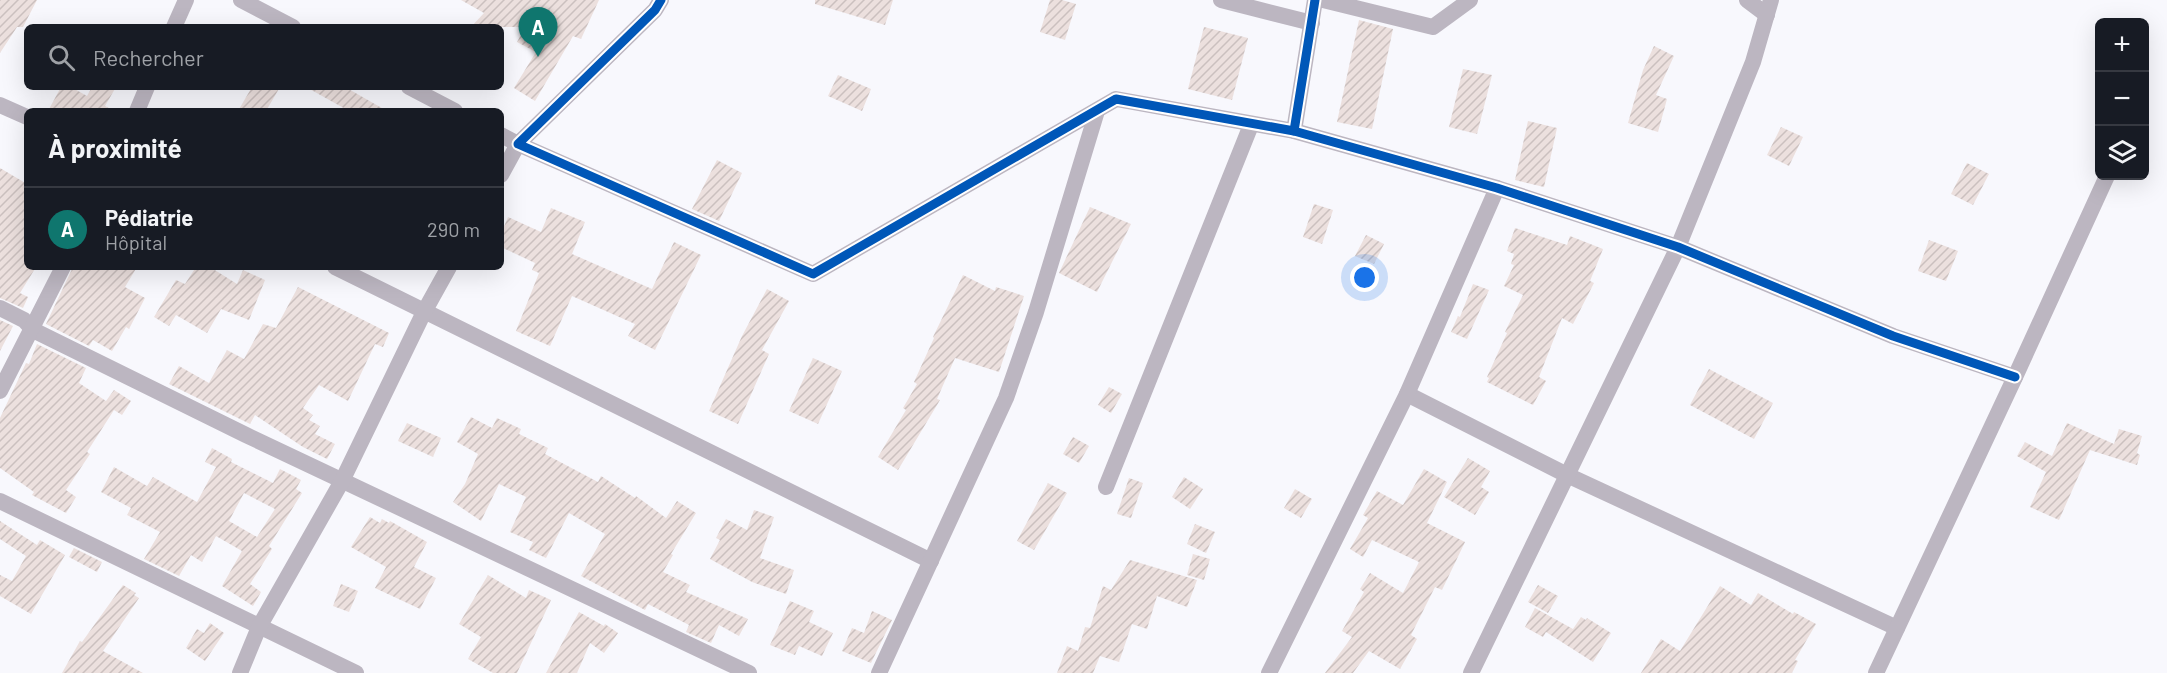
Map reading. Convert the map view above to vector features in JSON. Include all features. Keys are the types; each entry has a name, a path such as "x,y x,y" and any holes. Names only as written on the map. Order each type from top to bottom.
{"street":[{"path":"175,24 186,0"},
{"path":"241,0 287,24"},
{"path":"504,169 518,144 655,10 661,0"},
{"path":"1221,0 1312,23"},
{"path":"1294,131 1315,0"},
{"path":"1323,0 1433,27 1470,0"},
{"path":"1470,673 1678,247 1753,62 1769,7 1747,0"},
{"path":"138,108 146,90"},
{"path":"415,90 449,108"},
{"path":"504,137 813,274 1116,99 1294,131 1497,188 1678,247 1893,336 2015,377"},
{"path":"0,105 24,116"},
{"path":"879,673 1006,398 1036,312 1097,111"},
{"path":"1106,487 1251,125"},
{"path":"1876,673 2105,180"},
{"path":"1269,673 1407,394 1497,188"},
{"path":"0,391 62,270"},
{"path":"340,270 931,561"},
{"path":"240,673 259,627 342,481 424,312 447,270"},
{"path":"0,308 24,320 33,330 342,481 749,673"},
{"path":"1407,394 1567,475 1898,628"},
{"path":"0,501 356,673"}],"building":[{"path":"0,0 37,0 23,27 17,27 0,53"},
{"path":"461,0 599,0 581,39 573,36 535,101 514,88 536,52 517,42 525,27 474,24 484,13"},
{"path":"815,0 893,0 885,25 815,4"},
{"path":"1050,0 1062,0 1076,4 1065,40 1040,32"},
{"path":"1359,20 1393,29 1372,129 1337,122"},
{"path":"1204,27 1248,38 1232,100 1188,89"},
{"path":"1654,46 1674,56 1656,95 1667,99 1658,132 1628,123 1643,70"},
{"path":"1463,69 1492,75 1477,134 1449,127"},
{"path":"838,75 871,89 862,111 828,96"},
{"path":"59,90 76,90 87,96 90,90 114,90 105,106 109,108 50,108"},
{"path":"250,90 278,90 268,108 240,108"},
{"path":"311,90 350,90 382,108 344,108"},
{"path":"1528,121 1557,128 1544,187 1515,180"},
{"path":"1781,127 1803,137 1789,166 1767,155"},
{"path":"717,160 742,173 719,221 692,209"},
{"path":"1967,163 1989,174 1973,205 1951,194"},
{"path":"0,168 24,182 24,270 34,270 20,293 28,297 23,308 0,298"},
{"path":"1314,204 1333,210 1322,244 1303,237"},
{"path":"1090,207 1131,224 1097,292 1059,273"},
{"path":"551,208 585,222 572,254 652,289 674,242 701,255 655,350 628,336 635,324 572,296 550,346 516,331 539,273 532,270 535,263 504,248 504,227 508,217 541,232"},
{"path":"1515,228 1567,245 1570,236 1603,249 1590,281 1594,283 1573,324 1562,318 1539,377 1546,381 1533,405 1487,382 1489,378 1487,377 1507,333 1505,332 1523,295 1504,286 1514,265 1511,264 1514,254 1507,251"},
{"path":"1366,235 1384,244 1374,264 1355,256"},
{"path":"1929,240 1958,251 1946,281 1918,271"},
{"path":"72,270 135,270 125,287 145,298 129,329 126,327 112,351 93,340 89,346 46,324"},
{"path":"194,270 215,270 237,284 243,270 265,280 249,320 221,309 207,333 176,315 169,326 154,317 176,280 185,284"},
{"path":"963,275 995,291 996,287 1024,296 999,372 955,358 937,399 940,400 898,470 878,457 906,410 903,408 917,384 914,382"},
{"path":"1473,284 1489,290 1467,339 1451,332 1458,316 1460,317"},
{"path":"298,287 389,333 383,347 375,344 348,401 319,385 303,408 313,415 309,420 320,426 315,434 335,444 327,459 303,447 255,415 250,424 169,384 179,366 209,383 227,350 244,359 263,324 276,328"},
{"path":"767,289 789,301 762,350 769,354 738,424 709,411 742,336"},
{"path":"0,320 13,326 0,351"},
{"path":"37,344 86,368 79,383 106,401 114,390 131,401 122,415 114,410 87,452 90,454 66,490 76,497 66,513 32,495 34,492 0,468 0,418"},
{"path":"813,358 842,371 818,424 789,411"},
{"path":"1709,369 1773,403 1754,439 1690,405"},
{"path":"1109,387 1122,394 1111,413 1098,405"},
{"path":"471,417 492,428 497,418 521,429 519,434 548,448 545,454 598,482 601,476 635,498 636,496 666,518 677,501 696,513 671,554 673,555 663,572 690,585 686,592 748,619 739,636 719,625 711,643 686,632 689,625 648,604 645,610 581,576 605,534 569,513 546,558 529,550 533,542 510,532 526,497 499,484 481,521 453,502 465,484 478,454 457,442"},
{"path":"407,423 441,438 433,457 398,441"},
{"path":"2067,423 2114,444 2119,429 2142,436 2137,453 2140,455 2137,465 2090,450 2059,520 2030,507 2046,472 2017,456 2025,442 2052,456"},
{"path":"1073,437 1089,446 1079,463 1063,454"},
{"path":"212,448 232,459 231,462 273,483 280,469 301,480 296,489 302,493 269,546 272,549 250,584 261,592 253,606 222,586 242,551 216,536 202,562 191,555 179,576 144,559 160,532 127,515 131,508 101,492 114,467 147,486 153,477 197,502 216,467 205,462","holes":["244,493 275,509 257,537 229,521"]},
{"path":"1468,458 1490,471 1481,487 1489,492 1475,515 1444,497"},
{"path":"1424,469 1447,482 1427,523 1465,542 1442,590 1435,587 1411,635 1417,639 1400,669 1369,651 1353,673 1325,673 1352,637 1342,631 1364,592 1360,589 1370,573 1403,593 1419,562 1372,540 1363,557 1350,549 1368,518 1363,515 1377,491 1403,505"},
{"path":"1184,477 1203,489 1190,509 1172,497"},
{"path":"1129,478 1143,483 1131,518 1117,514"},
{"path":"1048,483 1067,493 1034,550 1017,541"},
{"path":"1295,489 1312,499 1301,518 1284,508"},
{"path":"754,510 774,517 760,558 794,570 786,594 752,582 710,559 720,540 716,538 726,519 747,530"},
{"path":"370,517 380,523 382,519 389,523 390,521 427,542 414,567 436,578 420,609 375,588 386,567 351,547"},
{"path":"0,521 37,545 40,540 65,555 31,614 0,596 0,575 12,581 26,556 0,539"},
{"path":"1195,524 1215,532 1206,553 1187,544"},
{"path":"74,548 102,562 97,572 69,557"},
{"path":"1193,554 1210,559 1204,580 1187,575"},
{"path":"1130,560 1197,580 1187,607 1157,596 1147,629 1132,624 1119,662 1100,656 1093,673 1057,673 1067,646 1078,651 1085,627 1090,628 1103,586 1111,590"},
{"path":"488,575 526,598 529,590 551,600 517,673 493,673 468,659 481,637 459,624"},
{"path":"341,584 358,591 349,612 333,606"},
{"path":"123,585 136,593 134,595 139,598 103,651 143,673 62,673 80,641 82,642"},
{"path":"1538,585 1558,596 1548,613 1528,602"},
{"path":"1720,586 1751,605 1758,593 1793,614 1794,612 1816,624 1795,660 1798,661 1792,673 1641,673 1661,639 1680,651"},
{"path":"790,601 814,611 809,622 833,633 822,656 799,646 795,655 770,645"},
{"path":"1535,608 1573,629 1581,617 1586,620 1587,618 1611,633 1593,662 1546,632 1543,637 1525,627"},
{"path":"872,611 892,620 871,663 842,651 852,628 864,633"},
{"path":"579,612 618,633 604,653 590,643 577,673 546,673"},
{"path":"210,623 224,633 205,661 186,648 197,629 204,633"}],"cycle path":[{"path":"661,0 655,10 518,144 813,274 1116,99 1294,131"},
{"path":"1315,0 1294,131 1497,188 1678,247 1893,336 2015,377"}],"place":[{"name":"Pédiatrie","path":"538,57"}]}
